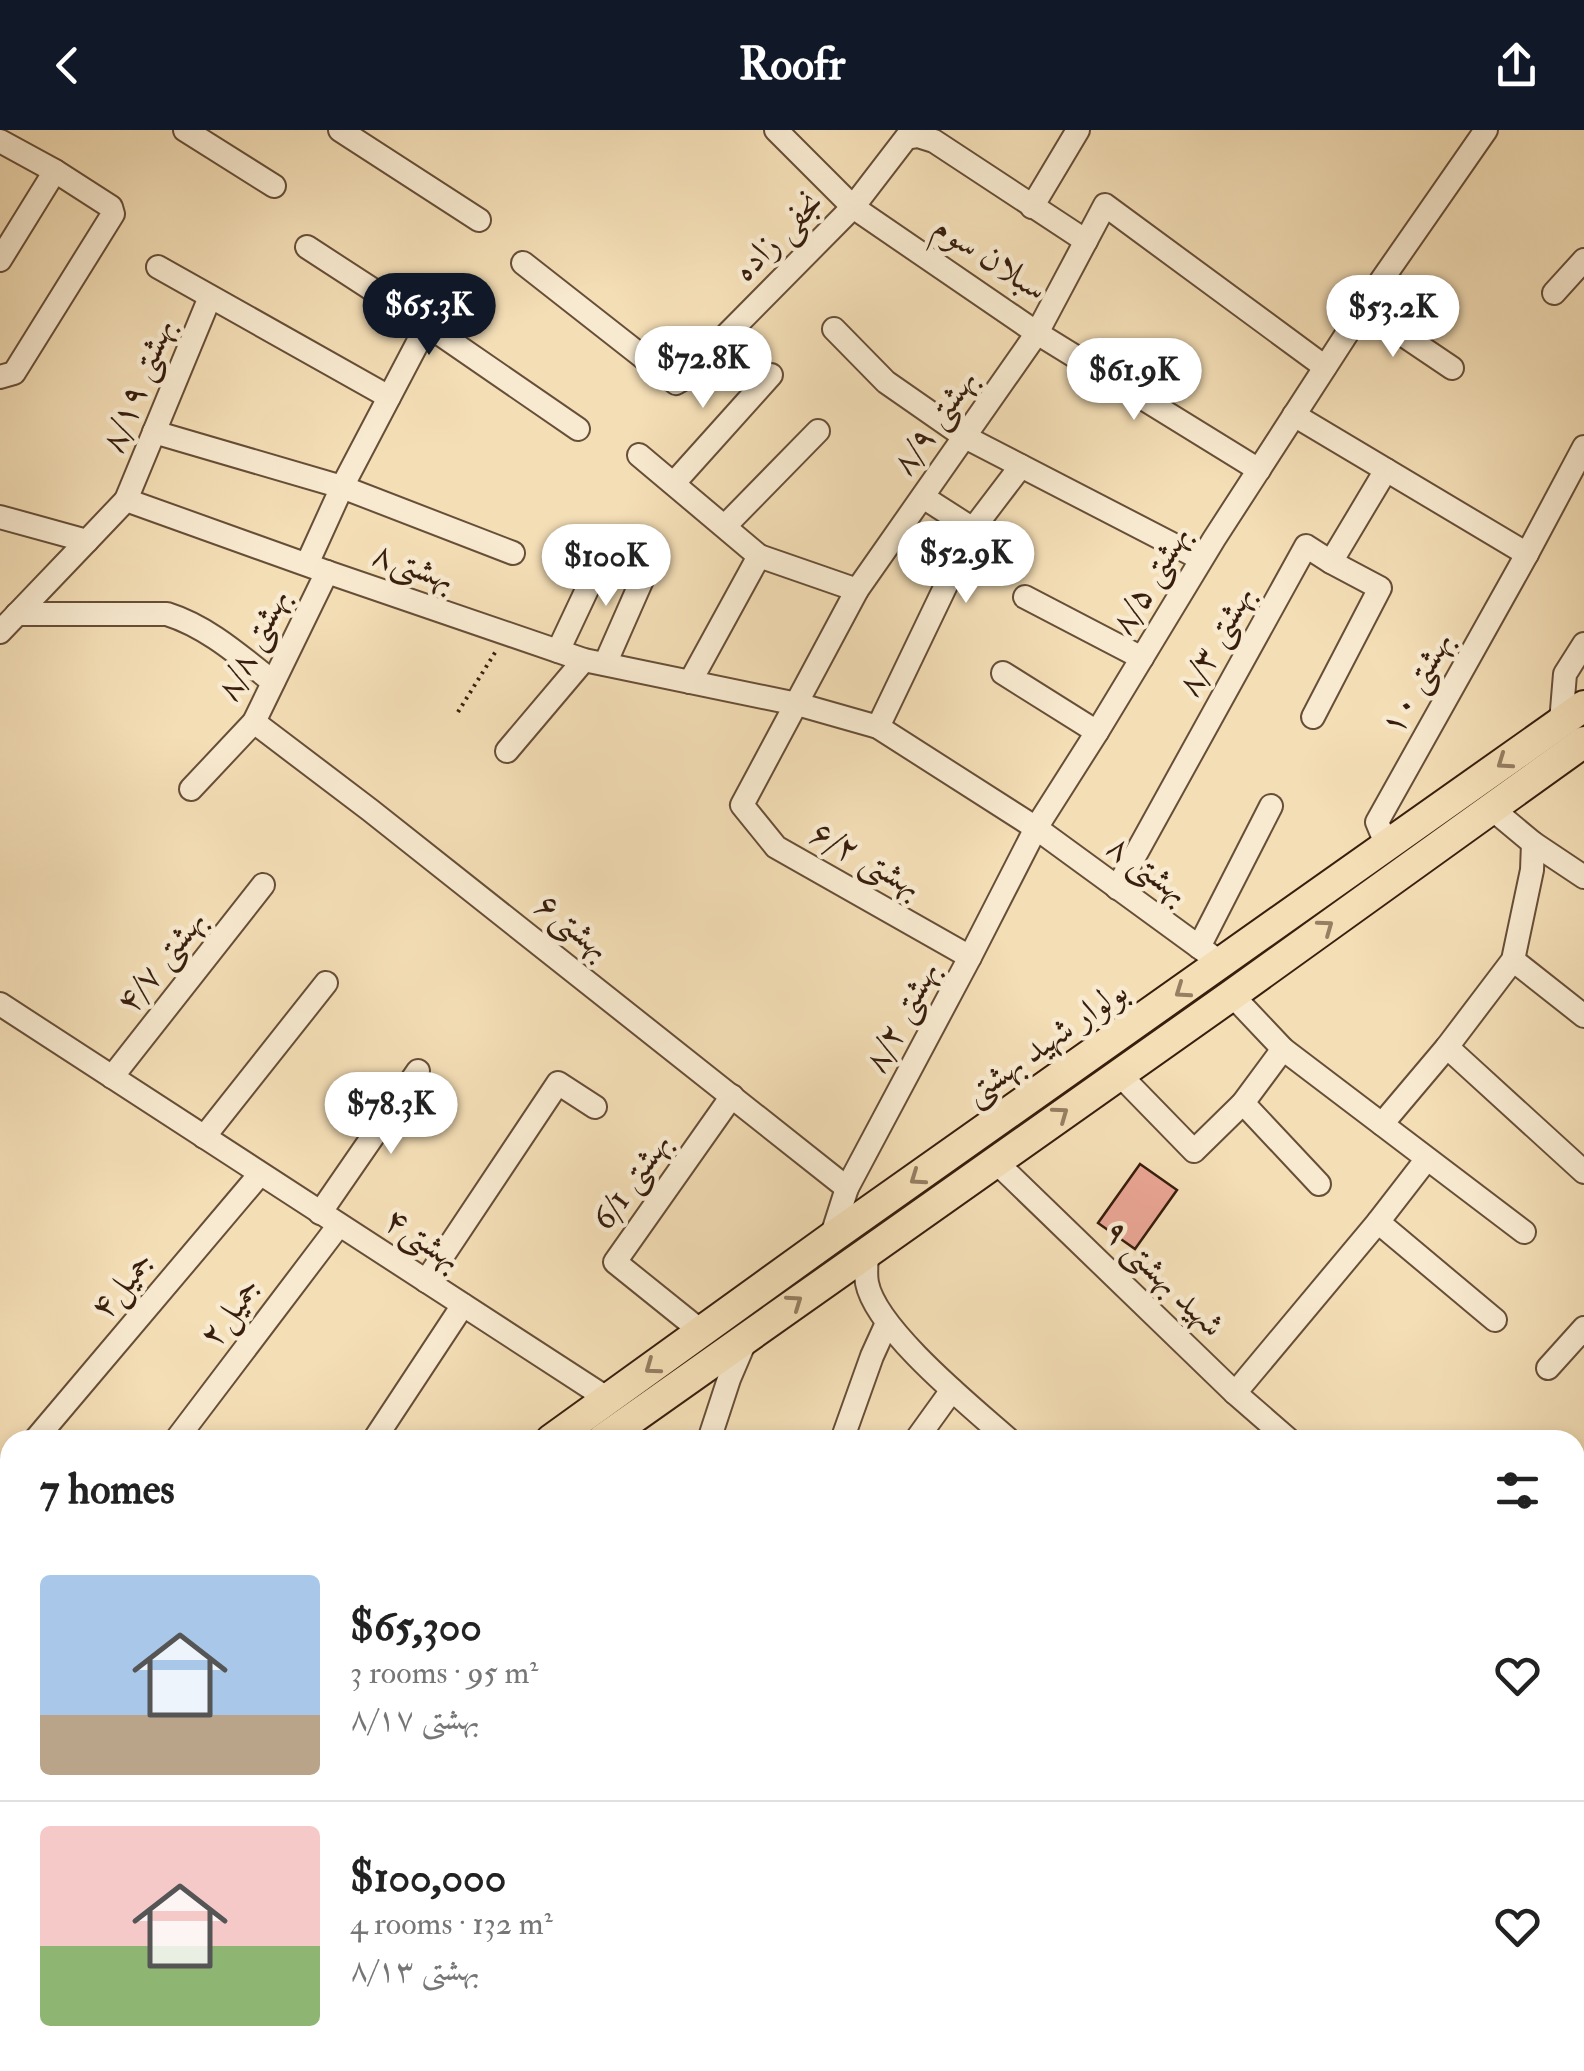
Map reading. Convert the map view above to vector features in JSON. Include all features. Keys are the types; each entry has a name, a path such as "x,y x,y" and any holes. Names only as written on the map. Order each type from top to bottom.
{"main road":[{"name":"بولوار شهید بهشتی","path":"565,1430 831,1238 1210,955 1387,846 1573,714"},
{"name":"بولوار شهید بهشتی","path":"616,1430 1584,742"}],"street":[{"path":"185,130 274,186"},
{"path":"340,130 479,220"},
{"name":"سبلان سوم","path":"776,130 853,207 1036,332 1106,205 1324,367"},
{"path":"1032,207 1078,130"},
{"name":"بهشتی ۸/۵","path":"1036,828 1324,367 1486,130"},
{"name":"نجفی زاده","path":"523,263 676,383 853,207 902,134 934,141 1086,242"},
{"path":"0,141 55,171 111,207 114,214 14,373 0,377"},
{"path":"0,260 55,171"},
{"path":"307,247 578,429"},
{"path":"1554,293 1584,260"},
{"path":"158,268 389,397"},
{"name":"بهشتی ۸/۱۹","path":"126,500 210,297"},
{"path":"1363,308 1452,368"},
{"name":"بهشتی ۸/۸","path":"191,788 254,722 317,568 342,487 427,324"},
{"path":"834,329 886,382 966,438 1202,559"},
{"path":"1036,332 1258,470"},
{"name":"بهشتی ۸/۹","path":"742,805 857,590 1036,332"},
{"path":"674,483 772,375"},
{"path":"1294,416 1528,554 1584,447"},
{"path":"725,526 818,430"},
{"path":"154,432 342,487 513,553"},
{"path":"639,455 759,556 857,590"},
{"path":"878,726 974,529 1021,466"},
{"path":"1313,717 1380,588 1332,562 1386,470"},
{"path":"923,497 974,529"},
{"path":"0,632 126,500"},
{"name":"بهشتی۸","path":"126,500 558,651 878,726 1036,828"},
{"path":"0,517 87,541"},
{"path":"558,651 608,545"},
{"name":"بهشتی ۸/۳","path":"1117,888 1306,546 1332,562"},
{"name":"بهشتی ۱۰","path":"1387,846 1377,822 1528,554"},
{"path":"507,751 595,662 652,555"},
{"path":"690,682 759,556"},
{"path":"1025,597 1142,658"},
{"path":"18,614 167,614 188,620 218,639 273,682"},
{"path":"1573,714 1566,674 1584,644"},
{"path":"1004,674 1098,732"},
{"name":"بهشتی۶","path":"254,722 847,1188"},
{"name":"بهشتی ۶/۲","path":"742,805 776,848 970,957"},
{"path":"1210,955 1270,806"},
{"path":"1491,808 1533,844 1584,877"},
{"name":"۸ بهشتی","path":"1036,828 1210,955"},
{"name":"بهشتی ۸/۲","path":"831,1238 847,1188 1036,828"},
{"path":"1382,1124 1513,960 1532,870 1533,844"},
{"name":"بهشتی ۴/۷","path":"112,1077 264,885"},
{"path":"1513,960 1584,1016"},
{"path":"204,1138 326,983"},
{"path":"1232,995 1284,1049 1524,1232"},
{"name":"بهشتی۴","path":"0,1004 608,1399"},
{"path":"1447,1047 1584,1172"},
{"path":"1118,1073 1194,1151 1243,1103 1284,1049"},
{"name":"جمیل۲","path":"183,1430 330,1219 418,1072"},
{"path":"426,1281 558,1083 595,1107"},
{"name":"بهشتی 6/1","path":"702,1332 615,1262 732,1096"},
{"path":"1243,1103 1319,1184"},
{"path":"1235,1393 1426,1160"},
{"name":"شهید بهشتی ۹","path":"994,1161 1277,1430"},
{"name":"جمیل۴","path":"43,1430 260,1174"},
{"path":"1378,1222 1495,1320"},
{"path":"868,1251 867,1284 887,1323 952,1390 998,1430"},
{"path":"381,1430 463,1305"},
{"path":"846,1430 887,1323"},
{"path":"1548,1368 1584,1328"},
{"path":"712,1430 746,1337"},
{"path":"923,1430 952,1390"}],"path":[{"path":"458,712 506,634"}],"building":[{"path":"1140,1164 1177,1190 1135,1249 1098,1223"}]}
